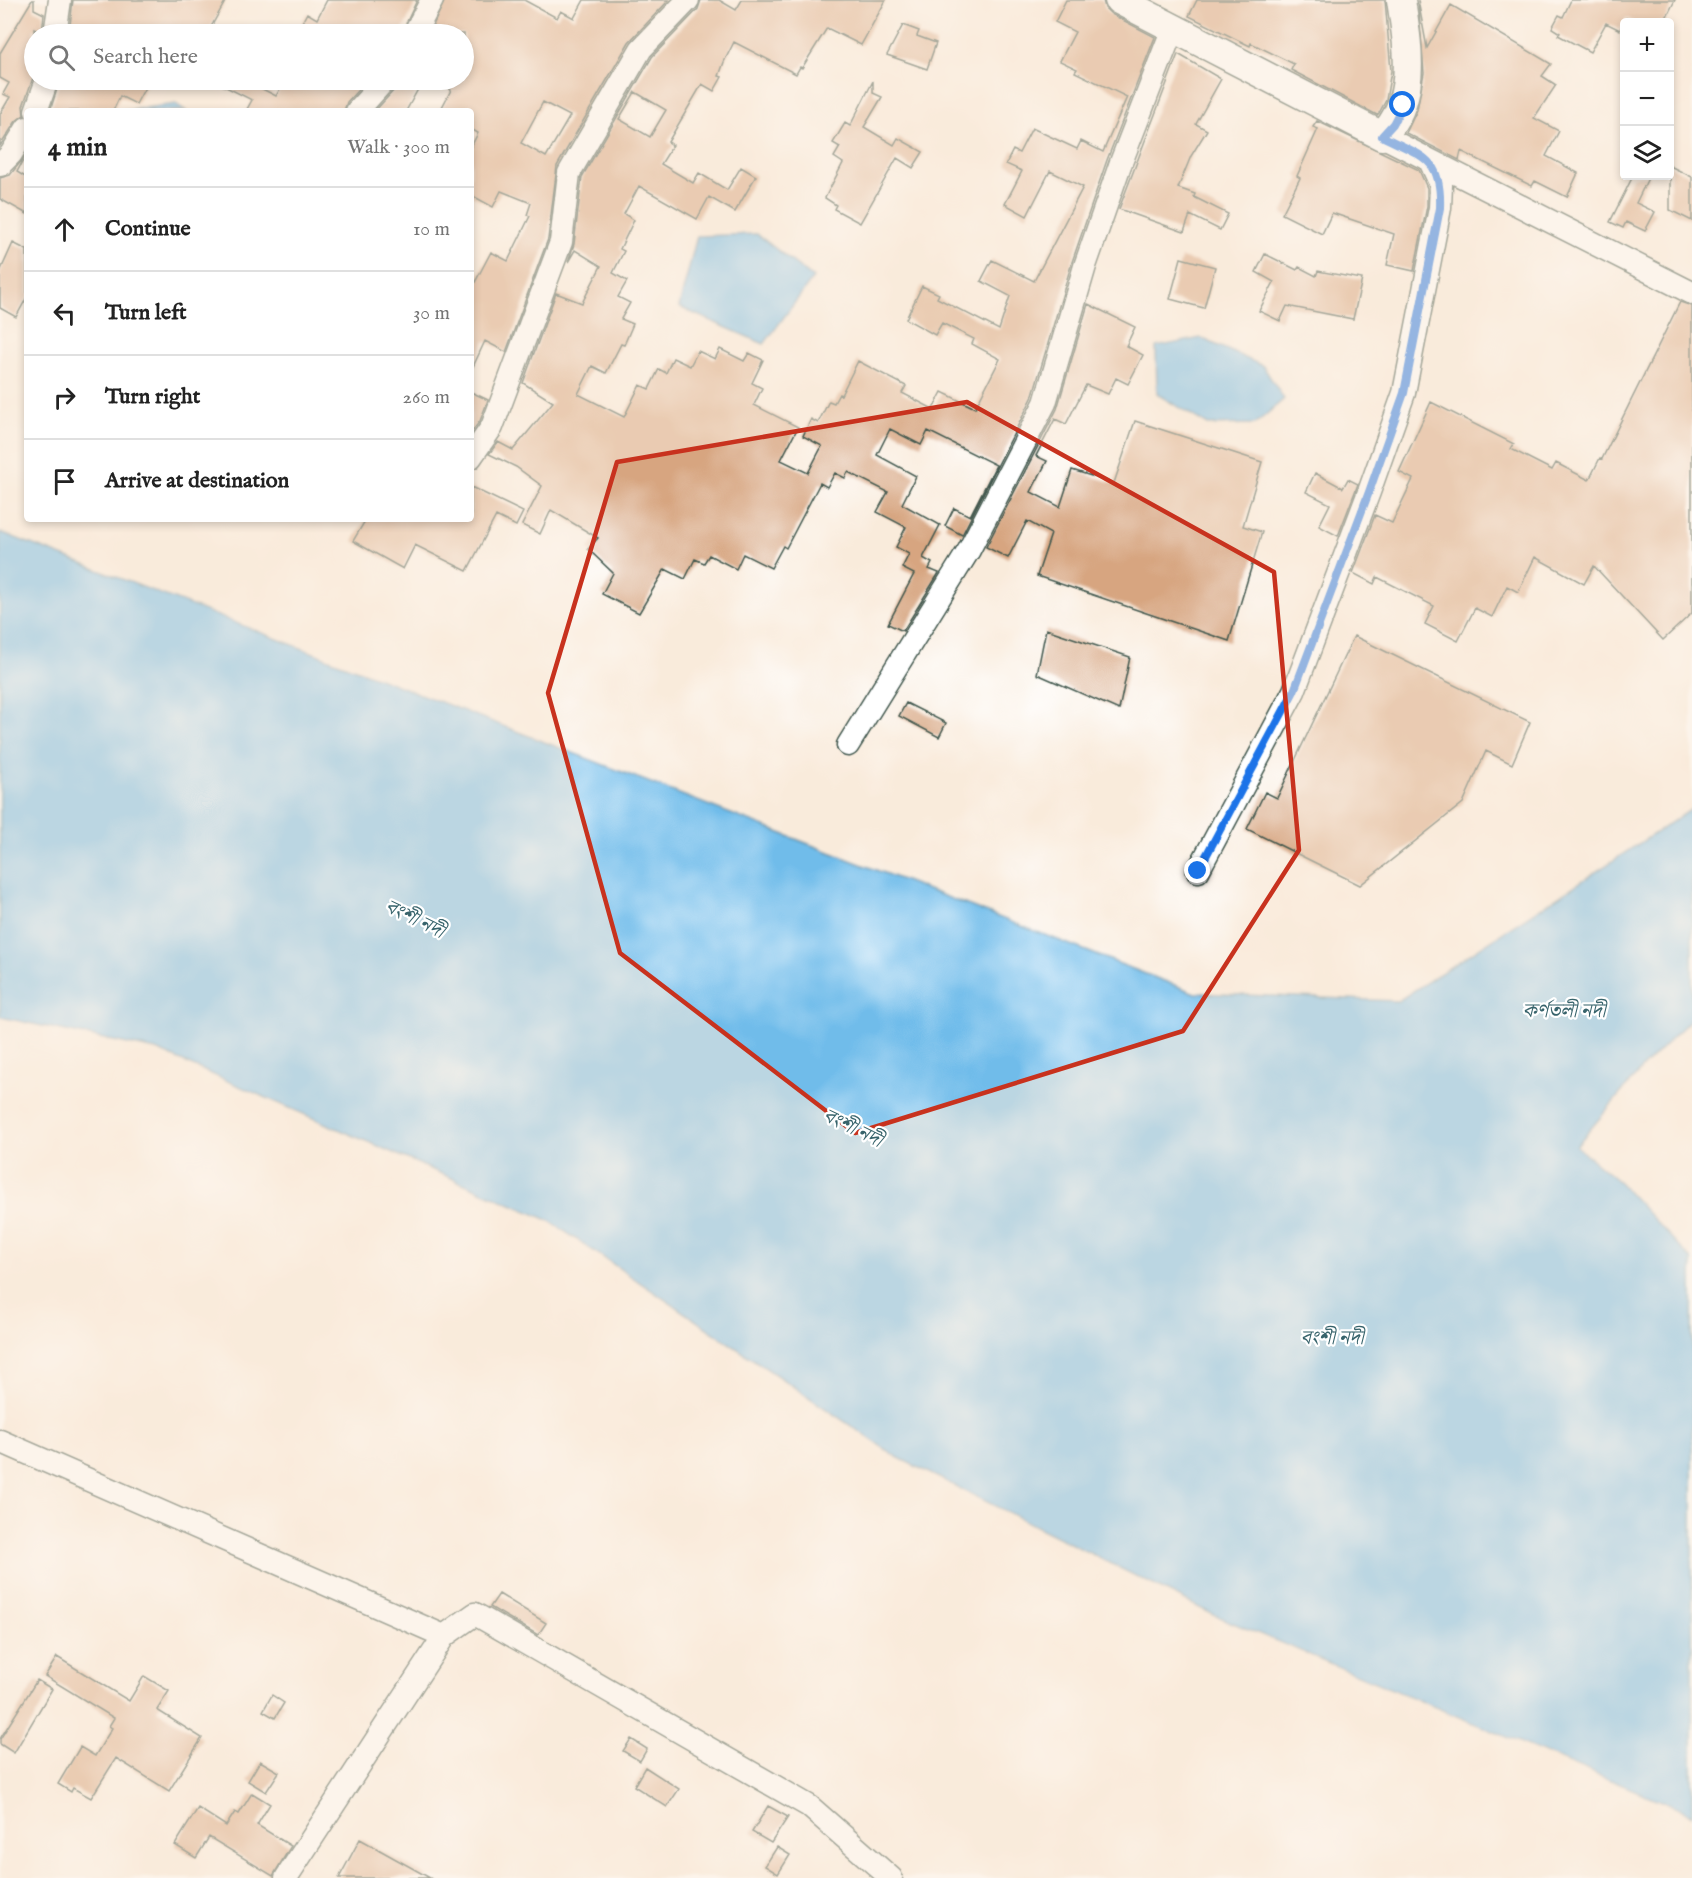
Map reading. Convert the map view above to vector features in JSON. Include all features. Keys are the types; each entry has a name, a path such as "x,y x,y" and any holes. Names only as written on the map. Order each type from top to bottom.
{"street":[{"path":"56,24 60,0"},
{"path":"419,24 432,0"},
{"path":"474,453 492,427 561,242 569,173 641,49 688,0"},
{"path":"1119,0 1692,293"},
{"path":"1382,136 1393,124 1403,105 1408,87 1401,0"},
{"path":"848,745 969,550 1045,403 1116,177 1173,28"},
{"path":"37,108 43,90"},
{"path":"360,108 376,90"},
{"path":"0,165 11,154 24,134"},
{"path":"1198,871 1294,691 1404,393 1440,208 1441,185 1430,160"},
{"path":"0,1441 444,1636"},
{"path":"286,1878 444,1636 475,1614 808,1806 891,1878"}],"highlighted area":[{"path":"967,402 1274,572 1299,850 1183,1031 855,1133 620,953 548,693 617,462"}],"water":[{"path":"176,104 182,108 145,108"},
{"path":"757,234 813,278 764,344 679,307 697,236"},
{"path":"1201,338 1263,366 1284,399 1255,424 1208,425 1157,394 1156,347"},
{"path":"0,532 1195,993 1398,1001 1692,809 1692,1018 1643,1067 1576,1146 1619,1182 1692,1260 1692,1814 1214,1615 897,1457 548,1220 156,1050 0,1017"}],"building":[{"path":"34,0 34,9 44,14 43,24 24,24 24,90 29,90 23,106 24,115 16,121 0,146 0,114 10,97 3,94 9,83 0,78 0,53"},
{"path":"73,0 226,0 213,24 70,24"},
{"path":"327,0 417,0 406,24 301,24 307,13 317,19"},
{"path":"445,0 524,0 557,18 561,11 574,18 584,0 669,0 629,42 557,166 548,239 506,352 485,341 474,365 474,284 491,252 508,261 530,216 527,215 531,203 501,191 493,207 474,197 474,141 478,133 474,131 474,108 442,108 451,90 474,90 474,24 434,24","holes":["543,102 570,116 546,157 521,143"]},
{"path":"701,0 719,0 736,10 742,0 886,0 861,45 827,28 796,74 734,42 719,76 722,77 714,91 702,84 668,142 673,145 661,164 693,183 699,173 727,190 741,167 756,176 735,212 709,197 697,219 639,186 624,214 634,220 620,249 624,251 613,273 627,281 618,297 630,303 621,319 633,324 624,345 621,344 606,373 592,366 578,394 624,417 640,385 649,389 659,369 666,373 673,358 690,366 698,351 715,359 720,349 744,361 749,353 763,360 752,383 762,388 754,405 798,427 781,460 808,473 822,446 803,436 811,419 818,423 829,401 834,403 839,394 841,395 858,361 906,386 902,393 933,409 942,392 975,408 1000,359 972,344 974,339 942,323 935,335 906,319 922,286 939,294 937,298 999,330 1010,296 981,281 992,260 1034,281 1083,187 1050,171 1027,216 1005,204 1022,171 1006,164 1013,150 1019,153 1032,128 1077,149 1081,141 1103,152 1127,97 1075,72 1077,69 1060,61 1075,32 1055,22 1066,0 1103,0 1105,8 1111,14 1155,37 1107,160 1072,262 1032,398 962,535 945,526 954,508 970,516 996,465 928,431 921,445 890,429 877,455 916,476 902,504 940,525 923,558 932,563 929,569 939,573 903,631 888,624 914,574 902,568 909,554 896,547 906,527 877,512 888,492 848,472 845,478 835,473 827,487 820,483 786,548 783,546 771,568 743,554 736,569 709,555 704,563 695,559 685,579 665,569 639,613 602,594 613,573 588,549 598,538 551,510 540,534 522,525 542,486 516,467 489,454 498,442 513,450 553,402 523,383 556,293 582,303 601,266 575,250 568,262 574,244 582,177 652,57 698,9","holes":["635,92 666,110 650,137 619,119"]},
{"path":"1197,0 1385,0 1391,71 1386,100 1379,113 1377,115 1291,70 1294,64 1251,43 1250,46 1189,16"},
{"path":"1418,0 1427,48 1451,5 1551,64 1542,76 1556,85 1534,118 1559,131 1546,156 1578,173 1567,197 1535,181 1532,186 1461,151 1459,160 1406,133 1417,110 1424,73"},
{"path":"1571,0 1675,0 1666,18 1620,18 1620,30 1606,23 1590,52 1558,35 1560,33 1552,28 1559,15 1563,17"},
{"path":"903,25 919,31 917,36 936,43 927,69 887,55"},
{"path":"1178,54 1221,79 1196,124 1207,130 1191,156 1178,188 1195,194 1194,197 1228,214 1220,230 1190,215 1184,232 1119,209"},
{"path":"873,81 873,93 882,97 864,127 894,145 898,138 923,152 913,168 897,158 860,223 834,209 836,205 825,198 843,163 834,157 840,147 833,143 845,123 850,126"},
{"path":"57,90 144,90 136,104 120,96 114,108 51,108"},
{"path":"232,90 264,90 276,96 279,90 358,90 347,102 345,108 248,108 252,100"},
{"path":"394,90 418,90 408,108 378,108"},
{"path":"1317,121 1419,170 1427,188 1427,206 1414,271 1387,265 1394,234 1332,213 1322,234 1282,214 1300,178 1297,176 1318,129 1313,127"},
{"path":"24,158 17,172 24,176 24,212 0,199 0,178 10,175"},
{"path":"1674,168 1692,177 1692,221 1670,210 1670,180 1674,180"},
{"path":"1631,180 1647,180 1636,203 1655,212 1645,231 1626,222 1623,228 1610,222"},
{"path":"13,243 24,248 24,302 16,317 0,308 0,272"},
{"path":"1265,254 1297,270 1299,267 1316,276 1318,271 1362,279 1353,319 1287,306 1280,321 1259,311 1274,282 1256,272"},
{"path":"1181,258 1215,267 1204,308 1170,299"},
{"path":"1680,302 1692,306 1692,613 1663,640 1594,566 1584,584 1535,557 1518,592 1507,586 1492,617 1475,608 1458,641 1425,624 1434,606 1377,577 1374,584 1353,573 1375,515 1392,523 1413,479 1399,472 1431,402 1514,444 1511,449 1552,470 1556,463 1589,480 1600,458 1602,459"},
{"path":"1088,304 1135,327 1126,346 1143,355 1128,384 1116,378 1108,394 1086,385 1066,424 1055,419 1036,456 1047,461 1031,492 1060,507 1072,470 1114,483 1135,421 1262,462 1243,526 1262,532 1229,641 1037,576 1051,534 1027,521 1008,558 986,547 1057,409"},
{"path":"474,393 488,400 480,421 474,429"},
{"path":"1315,473 1343,488 1348,479 1358,484 1338,536 1319,526 1330,504 1306,492"},
{"path":"474,488 523,512 516,526 496,516 467,571 415,545 403,569 353,541 364,522 474,522"},
{"path":"1046,629 1130,657 1119,710 1037,674"},
{"path":"1354,636 1530,722 1512,764 1486,751 1463,803 1360,885 1247,829 1265,792 1277,798"},
{"path":"906,703 946,723 939,737 899,716"},
{"path":"499,1594 546,1623 538,1635 490,1607"},
{"path":"57,1657 129,1701 144,1676 169,1691 157,1710 202,1738 169,1791 116,1758 91,1798 73,1788 71,1792 58,1784 80,1747 95,1756 112,1728 109,1726 114,1718 45,1676"},
{"path":"37,1680 52,1689 14,1753 0,1744 0,1739"},
{"path":"272,1695 284,1703 275,1718 263,1711"},
{"path":"631,1739 647,1749 640,1761 623,1751"},
{"path":"260,1761 279,1772 266,1792 248,1781"},
{"path":"645,1767 679,1789 667,1807 634,1786"},
{"path":"252,1793 270,1804 257,1825 291,1846 273,1876 209,1837 196,1858 175,1845 198,1808 226,1826 235,1812 239,1814"},
{"path":"768,1806 788,1817 771,1843 752,1832"},
{"path":"360,1839 430,1878 339,1878"},
{"path":"777,1847 790,1855 778,1874 765,1866"}],"route":[{"path":"1198,871 1294,691 1404,393 1440,208 1441,185 1430,160 1382,136 1393,124 1403,105"}],"water label":[{"name":"বংশী নদী","path":"415,918"},
{"name":"কর্ণতলী নদী","path":"1564,1010"},
{"name":"বংশী নদী","path":"853,1127"},
{"name":"বংশী নদী","path":"1332,1337"}]}
